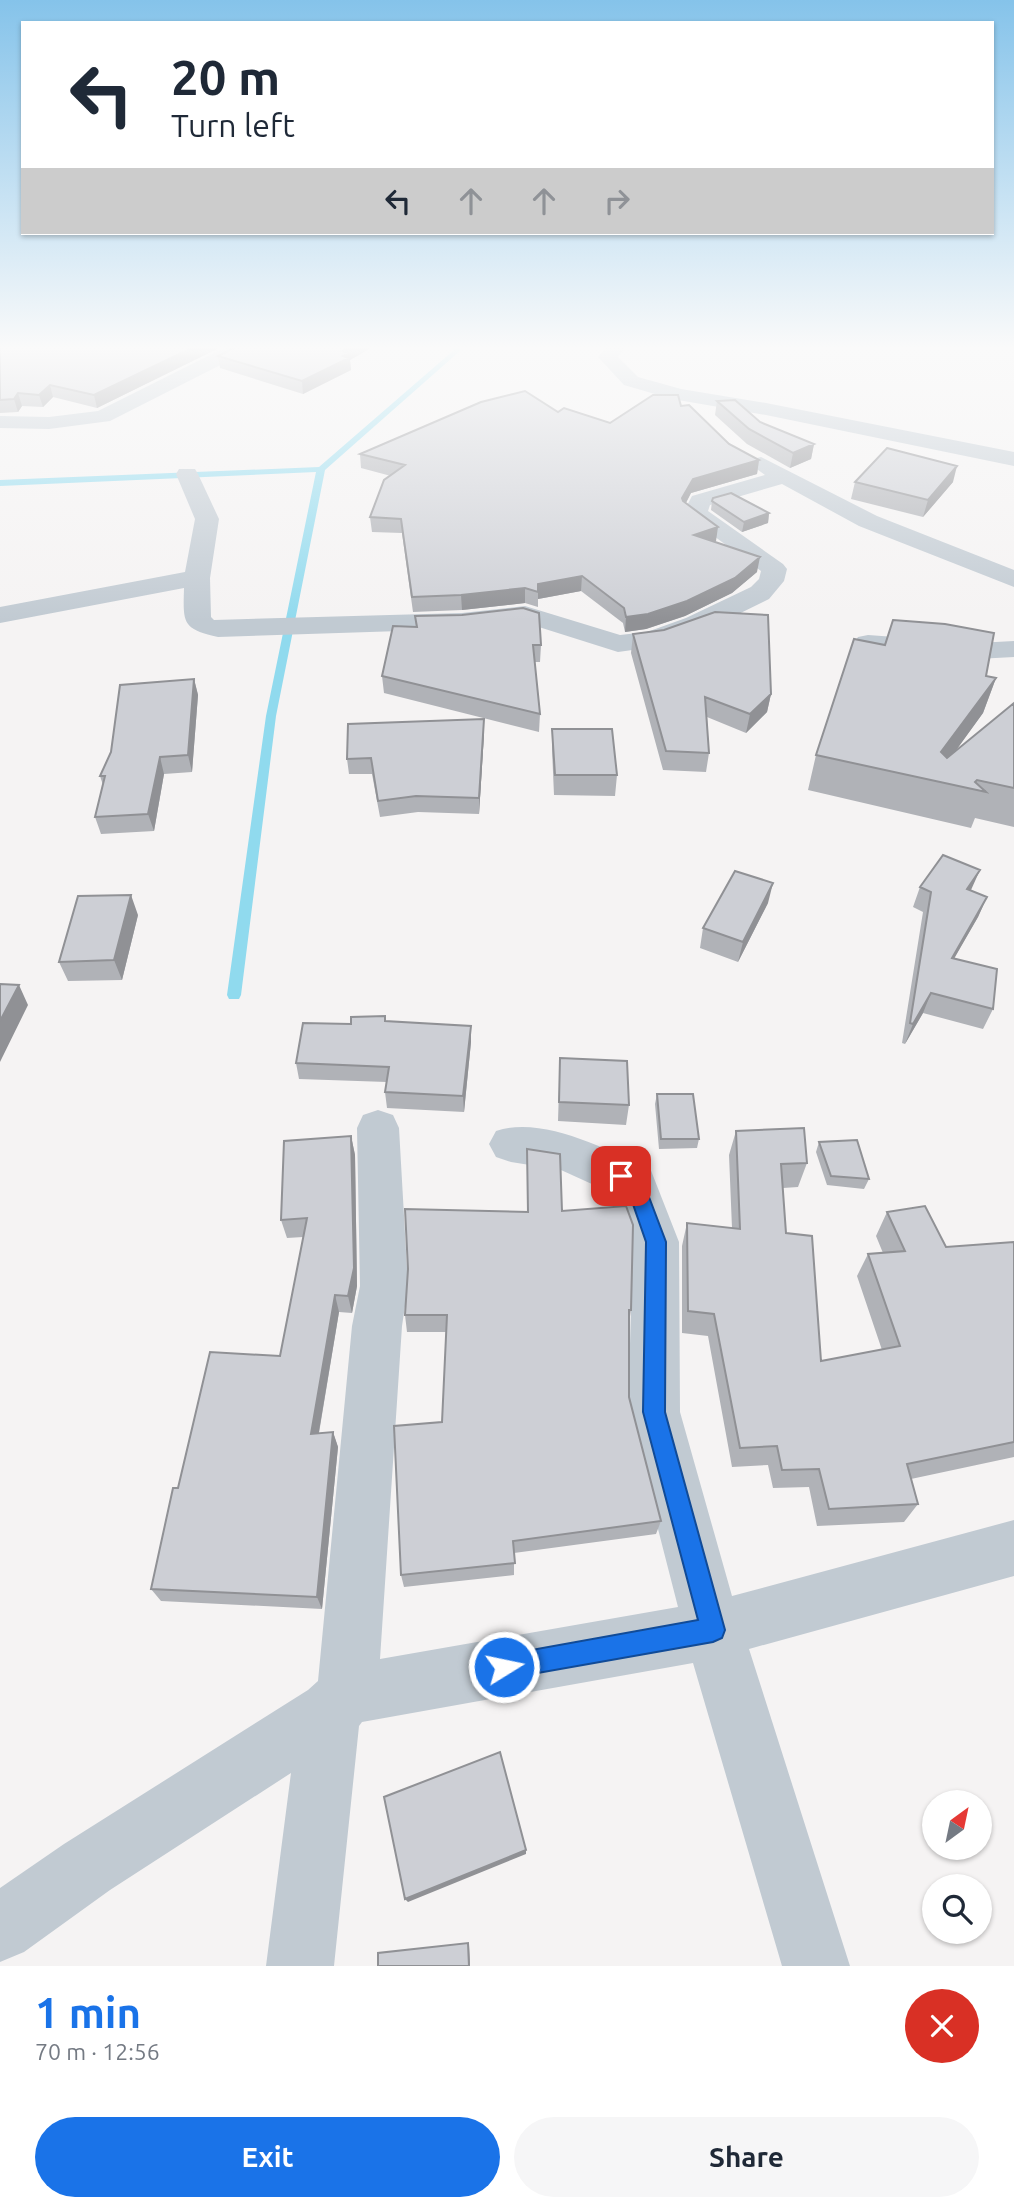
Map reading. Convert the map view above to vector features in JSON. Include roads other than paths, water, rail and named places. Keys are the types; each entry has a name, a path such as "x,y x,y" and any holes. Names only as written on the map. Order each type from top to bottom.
{"street":[{"path":"909,438 1014,459"},
{"path":"737,451 868,521 1014,579"},
{"path":"187,474 207,519 198,579 197,619 205,626 218,629 462,621 525,614 618,644 651,640 696,624 760,593 771,581 774,569 695,513 700,500 720,492 784,477"},
{"path":"0,615 198,579"},
{"path":"868,643 977,651 1014,649"},
{"path":"300,1966 339,1703 377,1326 384,1286 378,1128"},
{"path":"511,1144 566,1152 634,1182 656,1242 654,1412 713,1630 816,1966"},
{"path":"0,1928 87,1867 339,1703 713,1630 1014,1548"}],"waterway":[{"path":"321,469 357,438"},
{"path":"0,483 321,469"},
{"path":"234,995 271,716 321,469"}]}
